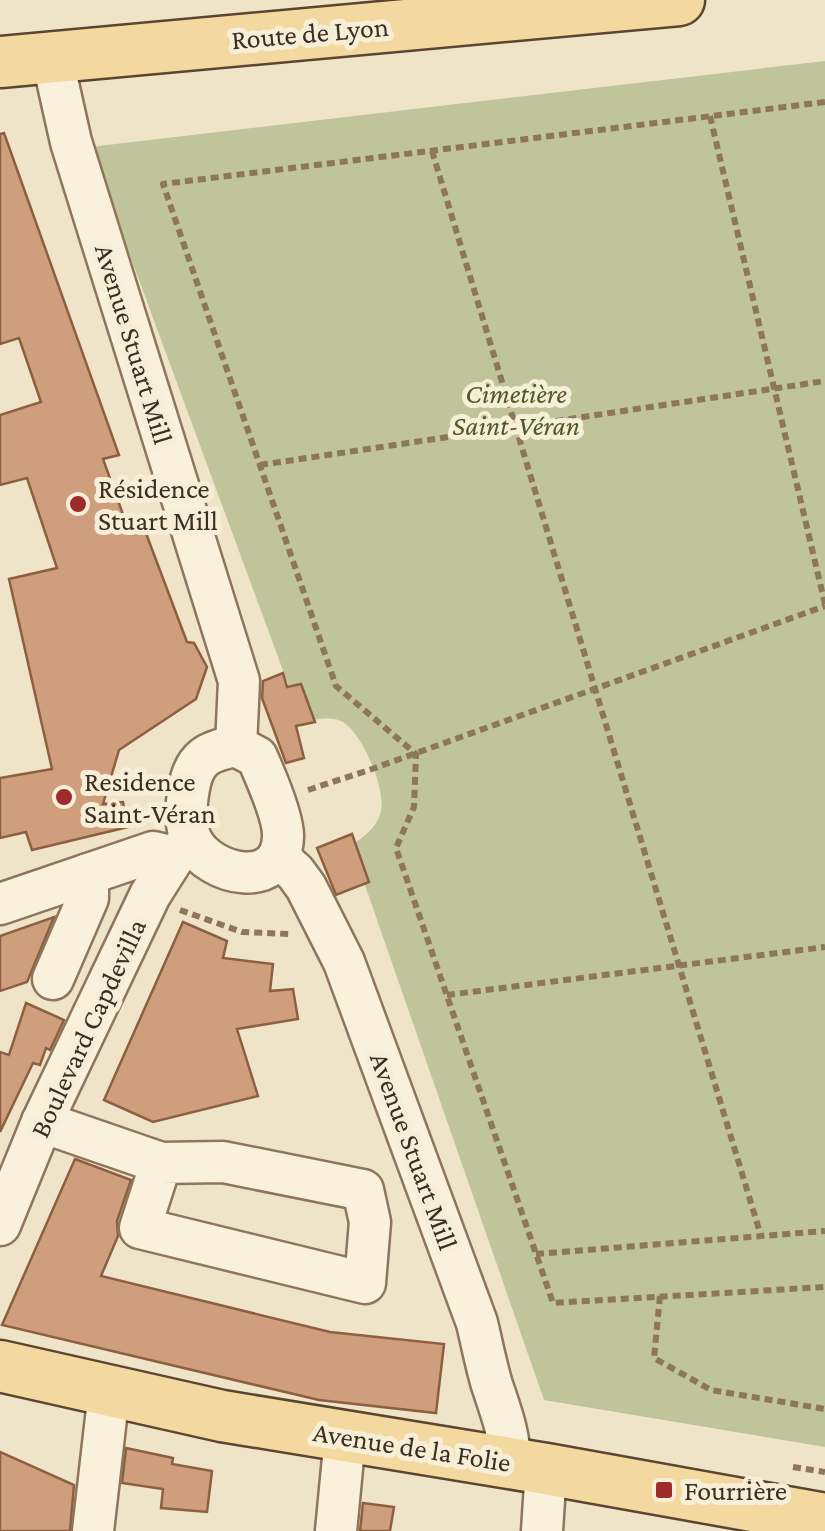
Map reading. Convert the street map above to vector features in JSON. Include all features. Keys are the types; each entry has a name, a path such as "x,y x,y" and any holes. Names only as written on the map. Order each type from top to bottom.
{"main road":[{"name":"Route de Lyon","path":"0,62 370,14 679,0"},
{"name":"Avenue de la Folie","path":"0,1366 222,1416 825,1519"}],"street":[{"name":"Avenue Stuart Mill","path":"52,57 72,142 239,682 236,746"},
{"path":"0,904 153,852 182,848 241,872 263,870 278,857 284,841 283,828 257,757 236,746 204,755 190,780 182,848"},
{"name":"Boulevard Capdevilla","path":"0,1225 42,1122 150,896 182,848"},
{"name":"Avenue Stuart Mill","path":"278,857 306,887 344,962 476,1323 506,1425 528,1466 542,1531"},
{"path":"53,979 88,898 88,874"},
{"path":"42,1122 142,1158 161,1162 223,1162 363,1190 370,1222 365,1282 140,1228 161,1162"},
{"path":"93,1531 109,1392"},
{"path":"336,1531 345,1437"}],"path":[{"path":"416,754 336,686 163,184 825,102"},
{"path":"305,792 825,605 710,116"},
{"path":"432,151 761,1236"},
{"path":"260,464 825,381"},
{"path":"416,754 414,807 396,848 553,1303 825,1287"},
{"path":"179,910 242,932 295,935"},
{"path":"447,995 825,947"},
{"path":"536,1254 825,1231"},
{"path":"660,1296 654,1358 711,1390 825,1409"},
{"path":"787,1466 825,1472"}],"green space":[{"name":"Cimetière Saint-Véran","path":"825,61 825,1447 544,1400 351,845 370,831 379,817 382,801 376,775 357,736 341,721 327,718 302,722 90,147"}],"building":[{"path":"4,133 119,455 103,459 129,531 144,528 187,642 194,643 207,667 196,699 119,750 103,804 123,802 128,827 32,850 26,832 0,838 0,778 52,769 9,579 57,568 27,478 0,485 0,415 41,402 19,338 0,344 0,134"},
{"path":"283,673 287,687 301,684 315,722 296,726 304,758 286,763 262,698 263,681"},
{"path":"352,834 369,882 336,895 317,848"},
{"path":"54,917 27,982 0,991 0,936"},
{"path":"183,922 227,941 223,958 273,964 270,991 293,989 298,1019 237,1029 258,1096 153,1122 104,1100"},
{"path":"26,1003 64,1020 40,1065 33,1063 0,1132 0,1052 9,1055"},
{"path":"75,1159 131,1180 117,1221 118,1236 101,1276 330,1332 444,1344 436,1413 319,1400 2,1325"},
{"path":"126,1448 173,1458 172,1464 212,1471 207,1512 161,1508 163,1489 122,1483"},
{"path":"0,1452 74,1485 70,1531 0,1531"},
{"path":"363,1503 394,1507 390,1531 360,1531"}],"place":[{"name":"Résidence Stuart Mill","path":"78,504"},
{"name":"Residence Saint-Véran","path":"64,797"},
{"name":"Fourrière","path":"664,1490"}]}
